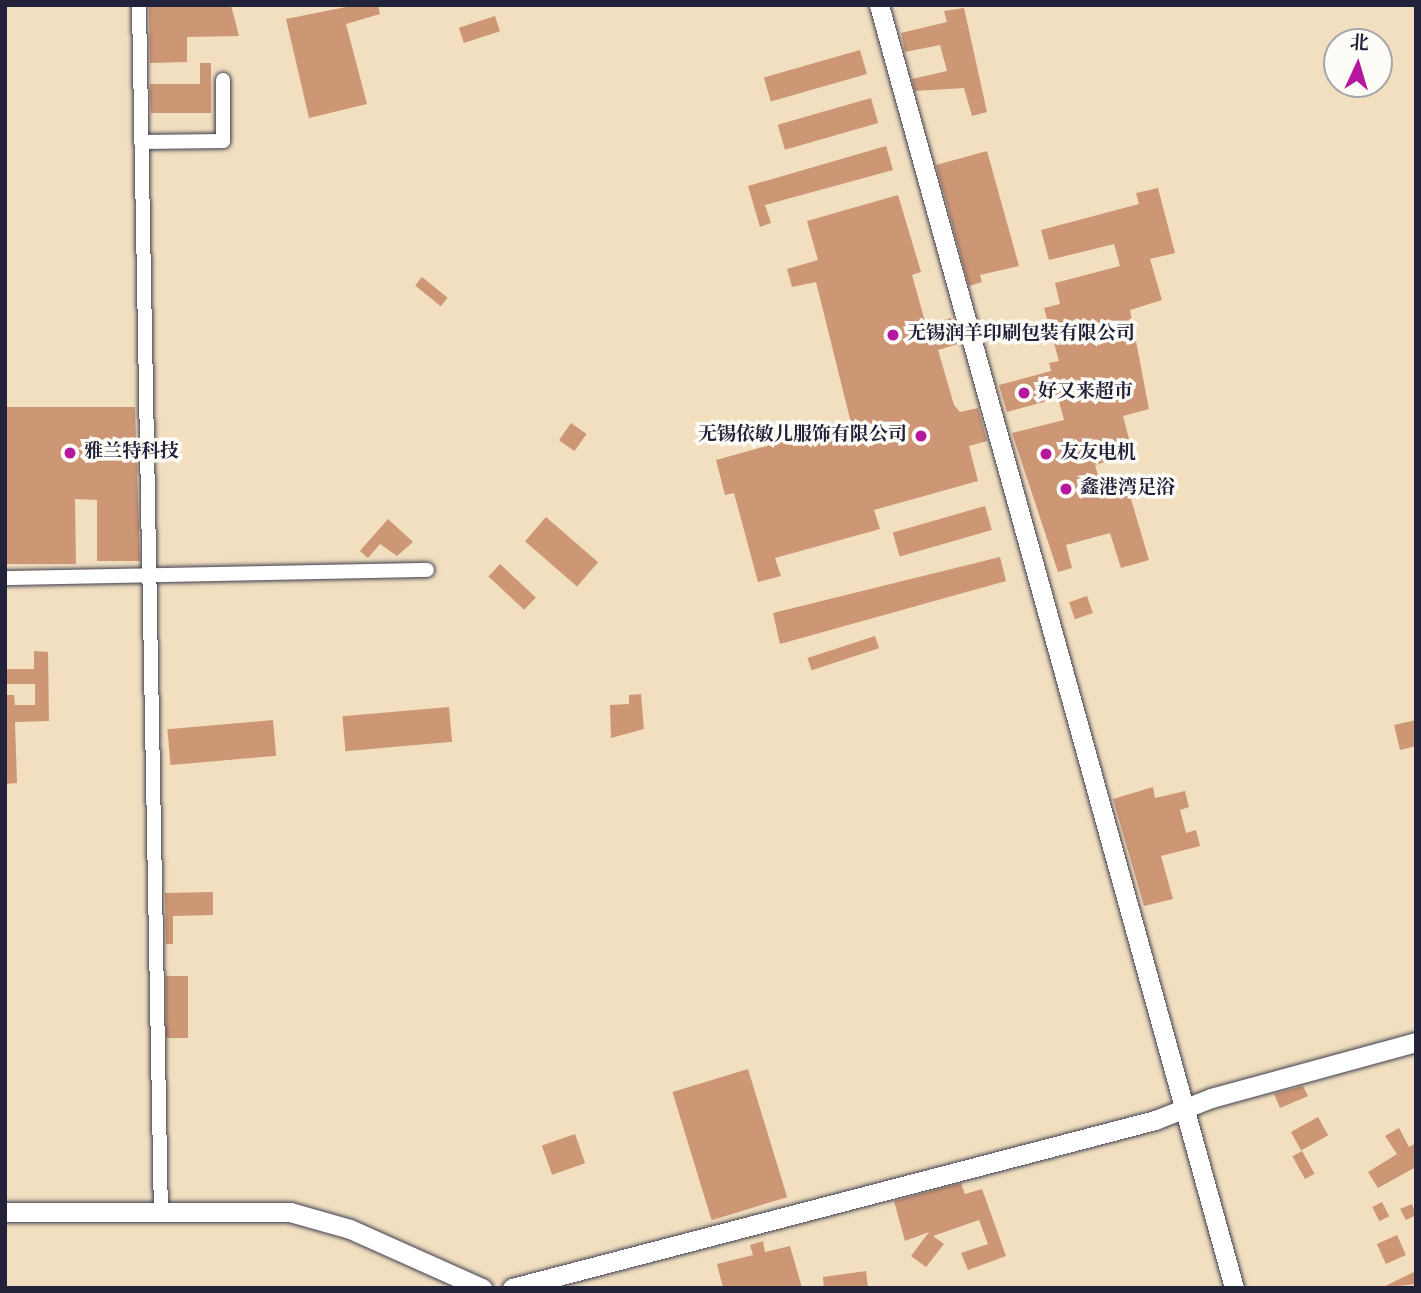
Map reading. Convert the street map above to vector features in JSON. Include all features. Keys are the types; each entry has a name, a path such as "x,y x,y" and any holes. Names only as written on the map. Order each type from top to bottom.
{"street":[{"path":"139,5 161,1212"},
{"path":"878,5 1234,1288"},
{"path":"141,142 223,141 223,80"},
{"path":"5,578 427,569"},
{"path":"512,1288 1185,1108 1416,1042"},
{"path":"5,1212 161,1212 319,1217 482,1288"}],"building":[{"path":"149,5 231,5 239,36 187,37 187,62 150,63"},
{"path":"356,5 378,5 380,14 346,24 367,104 309,118 286,19"},
{"path":"964,8 987,112 972,116 964,88 915,91 912,79 947,71 940,45 905,52 901,33 947,22 944,11"},
{"path":"495,16 500,31 464,43 459,28"},
{"path":"860,50 867,74 771,102 764,78"},
{"path":"200,63 211,63 211,113 151,113 150,84 200,84"},
{"path":"871,98 878,123 785,150 778,125"},
{"path":"886,146 893,170 765,205 771,223 760,227 748,186"},
{"path":"987,151 1019,266 980,275 982,282 969,286 936,165"},
{"path":"1158,188 1175,253 1150,259 1162,300 1130,310 1149,409 1123,416 1129,439 1114,443 1119,458 1095,465 1104,496 1128,489 1149,560 1121,568 1110,533 1066,545 1072,568 1058,572 1012,433 1064,420 1058,398 1007,412 999,385 1051,371 1049,363 1059,361 1044,308 1060,304 1055,283 1120,266 1114,244 1049,260 1041,230 1139,204 1136,193"},
{"path":"898,195 921,272 912,275 926,325 951,318 958,344 938,350 954,405 960,412 978,408 987,441 969,446 978,481 874,510 880,529 775,558 781,576 758,582 734,493 725,495 716,460 851,423 816,282 792,287 787,269 818,260 807,221"},
{"path":"422,277 448,298 441,306 415,286"},
{"name":"雅兰特科技","path":"5,407 135,407 140,561 97,561 97,500 75,499 76,564 5,564"},
{"path":"571,423 587,434 575,451 559,440"},
{"path":"985,506 992,530 900,556 893,532"},
{"path":"546,517 598,562 577,586 525,541"},
{"path":"388,519 413,542 397,556 380,544 368,558 360,551"},
{"path":"1000,557 1006,581 780,644 773,613"},
{"path":"500,564 536,597 524,610 488,576"},
{"path":"1087,596 1093,613 1075,619 1069,602"},
{"path":"875,636 879,648 811,670 807,658"},
{"path":"34,651 48,652 49,721 15,722 17,783 5,784 5,695 14,695 15,705 35,705 35,684 5,684 5,669 34,669"},
{"path":"641,694 644,729 611,738 610,705 629,704 629,695"},
{"path":"449,707 452,742 345,751 342,716"},
{"path":"273,720 276,756 171,765 167,729"},
{"path":"1416,720 1416,746 1400,750 1394,725"},
{"path":"1153,787 1155,798 1185,791 1189,807 1180,810 1186,833 1196,830 1200,846 1161,856 1173,899 1144,906 1113,799"},
{"path":"213,892 213,915 173,916 173,944 166,944 165,893"},
{"path":"166,976 188,976 188,1038 166,1038"},
{"path":"748,1069 787,1197 712,1220 672,1092"},
{"path":"1303,1086 1308,1096 1280,1108 1274,1094"},
{"path":"1318,1117 1328,1135 1301,1150 1291,1132"},
{"path":"1399,1128 1409,1147 1416,1143 1416,1167 1378,1188 1368,1172 1397,1154 1385,1136"},
{"path":"575,1134 585,1163 552,1175 542,1145"},
{"path":"1302,1151 1315,1174 1305,1179 1292,1156"},
{"path":"961,1183 965,1194 982,1189 1006,1256 968,1270 961,1253 988,1244 979,1220 933,1236 944,1244 926,1267 911,1256 929,1232 905,1241 894,1201"},
{"path":"1382,1202 1389,1216 1379,1221 1372,1207"},
{"path":"1412,1204 1416,1215 1406,1220 1400,1209"},
{"path":"1397,1235 1406,1255 1386,1264 1377,1244"},
{"path":"763,1241 765,1252 790,1246 802,1288 723,1288 717,1264 753,1255 750,1245"},
{"path":"866,1271 868,1288 824,1288 823,1277"},
{"path":"1416,1271 1416,1284 1381,1288"}],"place":[{"name":"无锡润羊印刷包装有限公司","path":"893,335"},
{"name":"好又来超市","path":"1024,393"},
{"name":"无锡依敏儿服饰有限公司","path":"921,436"},
{"name":"雅兰特科技","path":"70,453"},
{"name":"友友电机","path":"1046,454"},
{"name":"鑫港湾足浴","path":"1066,489"}]}
